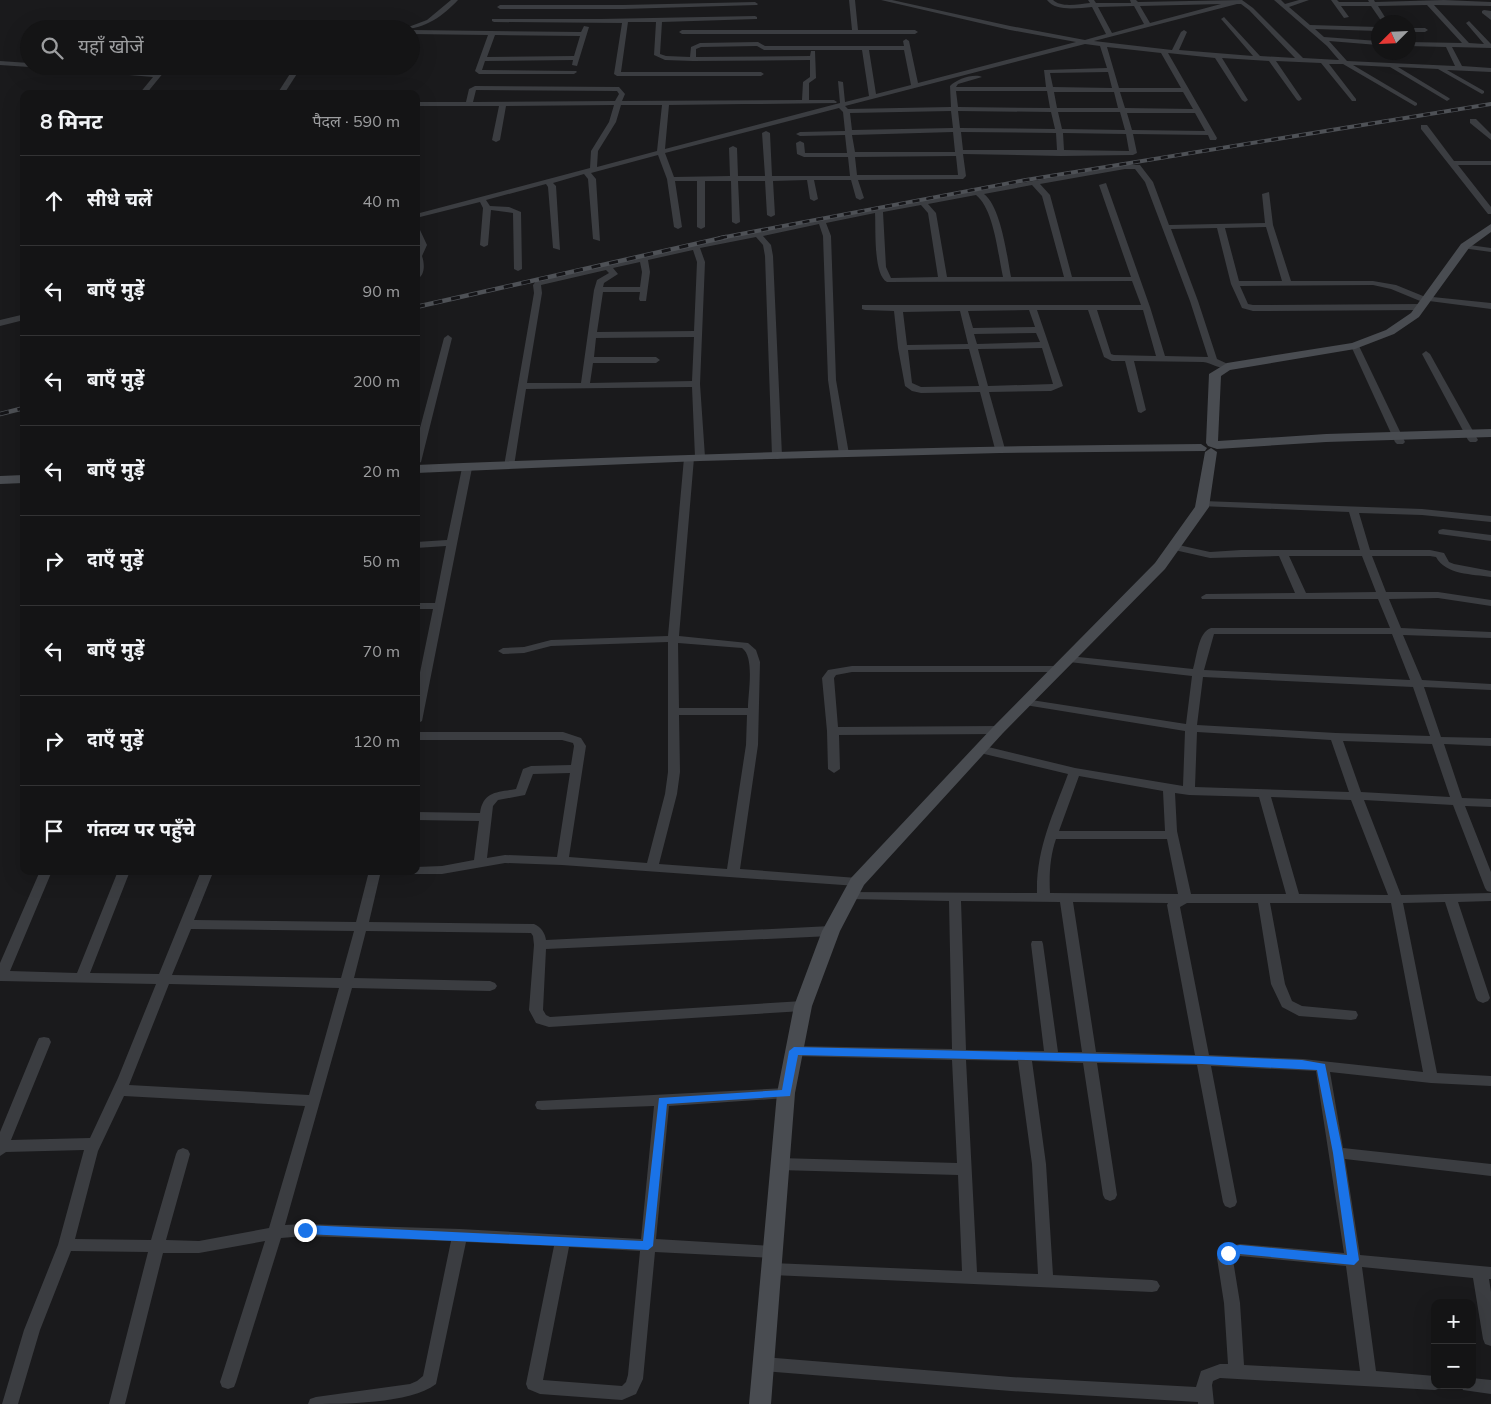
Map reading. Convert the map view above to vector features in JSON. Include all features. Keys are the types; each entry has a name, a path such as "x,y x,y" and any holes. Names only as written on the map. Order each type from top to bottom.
{"street":[{"path":"420,24 429,21 454,0"},
{"path":"503,0 494,20 478,71 574,72"},
{"path":"852,0 855,32"},
{"path":"884,0 1010,28 1094,44 1217,56 1491,70"},
{"path":"931,0 933,11"},
{"path":"1050,0 1055,5 1134,2 1239,2 1300,60"},
{"path":"671,179 958,178 962,176 955,130 956,109 952,89 956,83 1094,44 1110,35 1239,2 1255,0"},
{"path":"1277,0 1322,39 1345,63 1415,104"},
{"path":"1284,6 1306,0"},
{"path":"500,7 615,8 755,2 755,32"},
{"path":"1134,2 1148,25"},
{"path":"1335,2 1491,2"},
{"path":"1335,2 1346,17"},
{"path":"1373,2 1381,15"},
{"path":"1092,3 1110,35"},
{"path":"1429,3 1468,46"},
{"path":"1471,3 1488,12 1491,18"},
{"path":"494,20 624,21 755,18"},
{"path":"659,19 657,56 693,59 813,58"},
{"path":"1224,19 1258,58"},
{"path":"571,88 577,58 589,21"},
{"path":"624,21 617,74 761,74"},
{"path":"1469,22 1490,46"},
{"path":"1309,27 1371,29"},
{"path":"1416,30 1425,30"},
{"path":"420,32 584,34"},
{"path":"682,32 915,32"},
{"path":"1174,52 1184,32"},
{"path":"982,68 989,62 1003,57 1066,38"},
{"path":"1322,39 1371,42"},
{"path":"693,59 694,48 697,45 758,44 764,48 864,48 907,45 915,86"},
{"path":"420,221 432,216 589,173 843,107 854,102 982,68 1094,44"},
{"path":"800,143 801,154 804,155 959,153 1132,154 1134,152 1129,132 1110,70 1094,44"},
{"path":"1416,44 1490,46"},
{"path":"1448,45 1460,69"},
{"path":"805,102 806,81 813,78 812,48"},
{"path":"864,48 873,97"},
{"path":"800,134 955,130 1129,132 1212,136 1163,51"},
{"path":"1217,56 1245,100"},
{"path":"482,58 577,58"},
{"path":"1271,58 1299,99"},
{"path":"1323,61 1354,100"},
{"path":"0,63 20,64"},
{"path":"1391,66 1447,99"},
{"path":"1439,68 1482,92"},
{"path":"1061,154 1046,72 1110,70"},
{"path":"146,75 157,76"},
{"path":"283,90 293,75"},
{"path":"145,90 157,76"},
{"path":"840,82 843,107 850,132 854,178 860,198"},
{"path":"469,104 473,88 619,89 622,94 617,103 612,124 604,132 589,173 597,239"},
{"path":"952,89 1186,90"},
{"path":"420,104 805,102 843,107 1198,111"},
{"path":"496,140 503,104"},
{"path":"666,104 663,154 671,179 678,227"},
{"path":"1473,122 1491,138"},
{"path":"1424,127 1491,212"},
{"path":"766,133 767,178 771,215"},
{"path":"733,148 736,222"},
{"path":"1452,163 1491,163"},
{"path":"508,466 538,293 538,283 643,258 879,210 977,192 1135,167 1149,182 1194,301 1213,360"},
{"path":"810,178 814,199"},
{"path":"701,179 701,227"},
{"path":"1034,183 1046,195 1068,280"},
{"path":"549,184 557,248"},
{"path":"1104,185 1146,307 1161,359"},
{"path":"977,192 986,199 994,215 1008,280"},
{"path":"1266,194 1269,226 1287,283"},
{"path":"922,202 932,213 943,280"},
{"path":"484,203 484,245"},
{"path":"420,215 484,203 517,212 518,269"},
{"path":"879,210 882,267 886,278 890,280 1135,279"},
{"path":"821,222 827,236 832,380 844,454"},
{"path":"1166,228 1269,226"},
{"path":"1221,227 1243,305 1249,308 1424,302 1491,306"},
{"path":"760,1404 786,1093 802,1006 831,931 853,888 998,730 1160,566 1174,547 1203,504 1212,447 1215,374 1228,366 1355,346 1390,332 1415,315 1465,246 1491,227"},
{"path":"758,235 767,245 769,256 777,456"},
{"path":"420,237 423,242 420,250"},
{"path":"1465,246 1491,250"},
{"path":"652,868 671,794 674,772 674,639 694,457 701,262 695,247"},
{"path":"643,258 646,272 643,299"},
{"path":"585,386 598,290 601,280 614,274 608,266"},
{"path":"1236,284 1373,282 1393,287 1424,302"},
{"path":"598,290 644,289"},
{"path":"865,307 898,309 1146,307"},
{"path":"898,309 908,384 912,388 921,390 1051,388 1058,386 1032,307"},
{"path":"963,308 1000,449"},
{"path":"1092,308 1107,356 1116,359 1213,360 1228,366"},
{"path":"0,324 20,318"},
{"path":"969,331 1040,330"},
{"path":"592,335 697,334"},
{"path":"420,446 448,338"},
{"path":"902,348 1045,345"},
{"path":"1355,346 1399,439"},
{"path":"1426,354 1472,437"},
{"path":"1129,359 1141,410"},
{"path":"589,360 656,360"},
{"path":"522,386 696,384"},
{"path":"420,469 694,457 1000,449 1212,447 1472,437 1491,434"},
{"path":"1472,437 1491,440"},
{"path":"420,693 429,659 467,468"},
{"path":"0,480 20,479"},
{"path":"1203,504 1422,512 1491,519"},
{"path":"1353,510 1381,596 1418,685 1458,802 1487,869 1491,888"},
{"path":"1443,532 1491,538"},
{"path":"420,546 452,543"},
{"path":"1174,547 1210,555 1284,553 1438,554 1442,557 1445,564 1451,567 1491,574"},
{"path":"1284,553 1302,597"},
{"path":"1206,597 1438,595 1491,603"},
{"path":"420,606 440,606"},
{"path":"1189,791 1191,728 1198,673 1208,634 1212,631 1396,631 1491,635"},
{"path":"503,651 524,650 551,643 674,639 744,644 748,647 753,654 755,662 751,711 752,745 733,873"},
{"path":"420,659 429,659"},
{"path":"834,769 833,731 828,678 830,673 836,670 1063,664 1418,685 1491,686"},
{"path":"1025,702 1191,728 1336,737 1491,742"},
{"path":"674,712 751,711"},
{"path":"833,731 998,730"},
{"path":"420,736 563,736 578,741 580,746 562,860"},
{"path":"1336,737 1356,796 1396,899 1430,1078"},
{"path":"980,749 1075,772 1189,791 1356,796 1491,803"},
{"path":"480,863 485,816 490,800 494,796 520,792 528,771 541,768 576,768"},
{"path":"1044,898 1043,876 1047,847 1075,772"},
{"path":"1169,788 1172,835 1182,876 1185,898"},
{"path":"1264,793 1294,899"},
{"path":"420,816 485,816"},
{"path":"1052,835 1172,835"},
{"path":"420,871 442,870 505,859 562,860 733,873 853,888 955,896 1294,899 1491,897"},
{"path":"44,875 0,976 490,986"},
{"path":"82,977 122,875"},
{"path":"10,1404 32,1330 66,1245 95,1144 120,1090 205,875"},
{"path":"228,1382 276,1232 314,1101 348,982 374,875"},
{"path":"955,896 959,1055 970,1278"},
{"path":"1066,898 1110,1195"},
{"path":"1185,898 1173,905 1230,1202"},
{"path":"1262,898 1278,984 1286,1004 1299,1010 1351,1014"},
{"path":"1450,898 1483,998"},
{"path":"187,924 534,929 540,935 536,1010 541,1019 549,1022 802,1006"},
{"path":"540,945 831,931"},
{"path":"1037,944 1052,1057"},
{"path":"44,1042 0,1147 95,1144"},
{"path":"794,1051 1302,1064 1430,1078 1491,1081"},
{"path":"1024,1057 1039,1164 1046,1282"},
{"path":"1322,1067 1338,1153 1369,1378"},
{"path":"120,1090 314,1101"},
{"path":"542,1105 662,1101 786,1093"},
{"path":"563,1241 534,1384 540,1387 622,1393 629,1391 634,1387 662,1101"},
{"path":"1338,1153 1491,1170"},
{"path":"117,1404 157,1246 183,1154"},
{"path":"779,1164 965,1169"},
{"path":"66,1245 214,1245 276,1232 305,1230 460,1235 648,1246 772,1261 970,1278 1152,1286"},
{"path":"316,1404 410,1391 423,1386 430,1379 460,1235"},
{"path":"1236,1372 1232,1303 1225,1258 1231,1251 1240,1250 1486,1273 1491,1339"},
{"path":"763,1364 1206,1399 1205,1380 1207,1376 1220,1371 1431,1383"},
{"path":"1476,1386 1491,1387"}],"railway":[{"path":"720,238 1026,180 1491,104"},
{"path":"420,306 726,237"},
{"path":"0,414 20,409"}],"route":[{"path":"305,1230 460,1235 648,1246 662,1101 786,1093 794,1051 1202,1060 1302,1064 1322,1067 1338,1153 1354,1260 1240,1250 1228,1253"}]}
